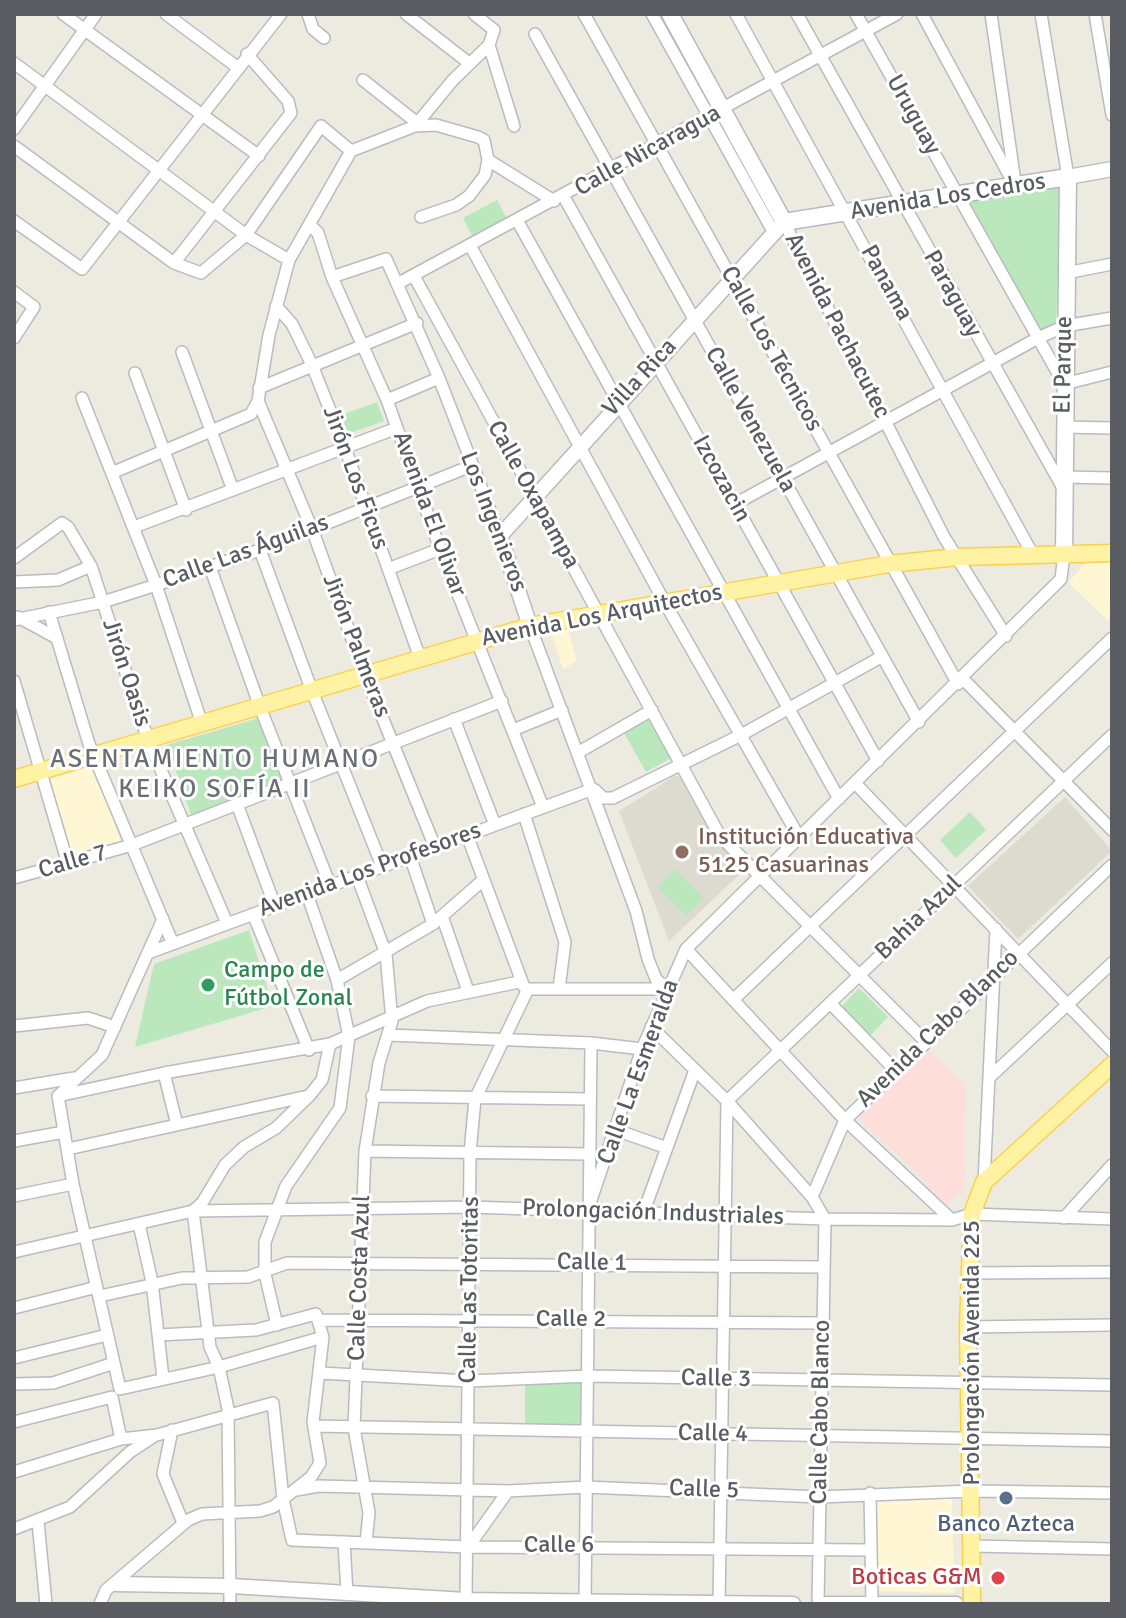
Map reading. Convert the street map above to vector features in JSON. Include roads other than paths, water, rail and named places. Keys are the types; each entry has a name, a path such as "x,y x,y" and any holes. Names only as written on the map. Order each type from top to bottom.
{"main road":[{"name":"Avenida Pachacutec","path":"670,14 716,114 779,227"},
{"name":"Avenida Los Cedros","path":"779,227 1068,177"},
{"name":"El Parque","path":"1064,554 1068,177"},
{"name":"Avenida Los Arquitectos","path":"14,779 530,626 889,564 958,557 1112,553"},
{"name":"Prolongación Avenida 225","path":"972,1604 972,1436 968,1327 972,1214 984,1182 1112,1065"}],"street":[{"path":"63,14 259,156"},
{"path":"14,129 96,14"},
{"path":"166,14 237,67"},
{"path":"14,221 82,269 281,14"},
{"path":"308,14 313,29 324,38"},
{"path":"406,14 469,63"},
{"path":"415,124 489,45 494,30 474,14"},
{"name":"Calle Los Técnicos","path":"584,14 889,564 960,681 1015,731 1112,830"},
{"name":"Avenida Pachacutec","path":"652,14 716,114"},
{"name":"Panama","path":"736,14 1033,555"},
{"name":"Paraguay","path":"797,14 991,363 1063,482"},
{"name":"Uruguay","path":"856,14 1064,384"},
{"name":"Calle Nicaragua","path":"397,284 610,172 897,14"},
{"path":"922,14 1015,186"},
{"path":"991,14 1015,186"},
{"path":"1041,14 1068,177"},
{"path":"1095,14 1112,115"},
{"name":"Calle Venezuela","path":"535,34 919,722"},
{"path":"489,45 514,126"},
{"path":"174,263 289,119 291,106 247,54"},
{"path":"14,63 162,169 246,235 289,260"},
{"path":"363,80 415,124"},
{"path":"114,472 251,414 258,401 276,306 289,260 351,151 415,124 436,125 484,140 488,160 485,175 469,196 456,205 421,217"},
{"path":"14,146 174,263 196,273 205,270 246,235 321,126 351,151"},
{"path":"488,160 559,199"},
{"name":"Avenida Los Cedros","path":"1068,177 1112,169"},
{"name":"Izcozacin","path":"559,199 655,362 878,761"},
{"path":"517,220 839,799"},
{"name":"Avenida El Olivar","path":"310,225 318,233 332,277 387,400 440,549 543,807"},
{"name":"Avenida Pachacutec","path":"779,227 885,421 944,537 1006,636"},
{"name":"Villa Rica","path":"500,536 579,444 779,227"},
{"path":"471,247 665,603 799,837"},
{"name":"Los Ingenieros","path":"332,277 386,259 417,323 593,789 643,931 648,959 656,979 666,989"},
{"path":"1066,273 1112,264"},
{"name":"Calle Oxapampa","path":"414,276 720,836 925,1041"},
{"path":"14,292 34,307 14,338"},
{"name":"Jirón Los Ficus","path":"276,306 292,324 312,365 420,658"},
{"path":"735,504 1038,338 1065,326 1112,318"},
{"path":"259,388 417,323"},
{"path":"182,352 233,490"},
{"path":"1064,384 1112,372"},
{"path":"135,373 162,453 186,510"},
{"path":"387,400 439,378"},
{"path":"82,398 114,472 156,585 202,724"},
{"name":"Jirón Palmeras","path":"258,401 312,529 365,675 435,847"},
{"path":"1063,427 1112,428"},
{"path":"134,527 186,510 397,428"},
{"name":"Calle Las Águilas","path":"16,617 103,602 156,585 260,550 471,466"},
{"path":"1063,482 1112,478"},
{"name":"Jirón Oasis","path":"14,558 54,525 62,523 68,527 91,566 148,740 187,824 227,923"},
{"path":"388,569 440,549"},
{"path":"260,550 382,866"},
{"name":"Calle La Esmeralda","path":"585,1604 588,1209 642,1049 666,989 686,949 759,872 919,722 1061,579 1064,554"},
{"path":"14,582 58,580 91,566"},
{"path":"210,567 260,707 330,885"},
{"path":"49,612 95,756 173,944"},
{"path":"16,617 55,637"},
{"path":"733,1000 1112,638"},
{"path":"593,789 603,798 613,798 741,735 881,657"},
{"path":"14,681 68,864"},
{"name":"Calle 7","path":"14,878 132,845 502,701"},
{"path":"513,730 562,710"},
{"path":"579,752 652,710"},
{"path":"454,719 495,825"},
{"name":"Bahia Azul","path":"727,1101 1112,735"},
{"path":"855,783 1112,1051"},
{"name":"Avenida Los Profesores","path":"148,953 593,789"},
{"path":"237,804 275,906"},
{"path":"524,814 565,942 559,989"},
{"path":"467,835 524,985"},
{"path":"410,856 433,924"},
{"name":"Avenida Cabo Blanco","path":"812,1197 845,1120 1112,865"},
{"name":"Calle Costa Azul","path":"357,876 386,954 390,1017 372,1096 362,1209 361,1319 354,1428 366,1488 366,1542"},
{"path":"337,980 433,924 482,881"},
{"path":"277,1325 265,1274 265,1242 286,1186 340,1108 349,1036 337,980 307,894"},
{"path":"253,914 309,1050"},
{"path":"442,916 468,991"},
{"path":"58,1096 82,1077 102,1055 163,919"},
{"path":"984,1182 996,929"},
{"path":"686,949 845,1120 952,1220"},
{"path":"991,1076 1112,963"},
{"path":"58,1096 164,1073 309,1050 330,1044 427,1001 468,991 524,985 559,989 666,989"},
{"name":"Calle Las Totoritas","path":"466,1602 470,1153 475,1099 505,1040 524,985"},
{"path":"830,1003 895,1070"},
{"path":"14,1026 88,1018 115,1027"},
{"path":"651,1027 727,1101 812,1197 825,1219"},
{"path":"388,1035 591,1043 642,1049"},
{"path":"588,1209 591,1043"},
{"path":"230,1604 227,1417 219,1367 210,1347 193,1211 202,1203 225,1165 244,1147 276,1128 309,1096 322,1080 330,1044"},
{"path":"644,1211 695,1070"},
{"path":"164,1073 177,1125"},
{"path":"14,1088 82,1077"},
{"path":"58,1096 73,1184 114,1363 121,1439"},
{"path":"68,1149 309,1096"},
{"path":"372,1096 588,1099"},
{"path":"719,1603 727,1101"},
{"path":"616,1130 667,1148"},
{"path":"14,1141 64,1132"},
{"path":"365,1151 588,1154"},
{"path":"1064,1218 1112,1165"},
{"path":"14,1196 73,1184"},
{"name":"Prolongación Industriales","path":"14,1252 193,1211 471,1207 825,1219 952,1220 972,1214 1112,1219"},
{"name":"Calle Cabo Blanco","path":"818,1604 825,1219"},
{"path":"139,1224 152,1282 163,1378"},
{"name":"Calle 1","path":"14,1308 152,1282 265,1274 287,1263 587,1262 822,1267"},
{"path":"970,1273 1112,1272"},
{"name":"Calle 2","path":"158,1335 256,1330 309,1314 316,1314 321,1320 822,1323"},
{"path":"100,1604 106,1590 183,1523 202,1514 260,1511 296,1490 320,1463 314,1426 323,1337 321,1320"},
{"path":"968,1327 1112,1325"},
{"path":"14,1358 107,1335"},
{"path":"14,1422 163,1378 219,1367 323,1337"},
{"path":"14,1384 53,1383 114,1363"},
{"name":"Calle 3","path":"320,1373 469,1381 589,1376 1112,1385"},
{"path":"14,1472 121,1439 157,1435 197,1421 227,1417 273,1403 283,1499"},
{"name":"Calle 4","path":"314,1426 1112,1441"},
{"path":"172,1430 163,1474 183,1523"},
{"path":"14,1529 70,1507 130,1452 157,1435"},
{"name":"Calle 5","path":"296,1490 319,1486 508,1491 586,1487 721,1490 819,1497 972,1491 1112,1493"},
{"path":"468,1547 484,1520 508,1491"},
{"path":"870,1493 872,1601"},
{"name":"Calle 6","path":"283,1499 292,1540 468,1547 869,1550"},
{"path":"38,1522 46,1604"},
{"path":"344,1542 347,1598"},
{"path":"973,1546 1112,1549"},
{"path":"116,1584 231,1586 347,1598 466,1602 793,1604"},
{"path":"825,1604 872,1601 956,1604"}],"place":[{"name":"Institución Educativa 5125 Casuarinas","path":"682,852"},
{"name":"Campo de Fútbol Zonal","path":"208,985"},
{"name":"Banco Azteca","path":"1006,1498"},
{"name":"Boticas G&M","path":"998,1578"}],"district":[{"name":"ASENTAMIENTO HUMANO KEIKO SOFÍA II","path":"215,775"}]}
